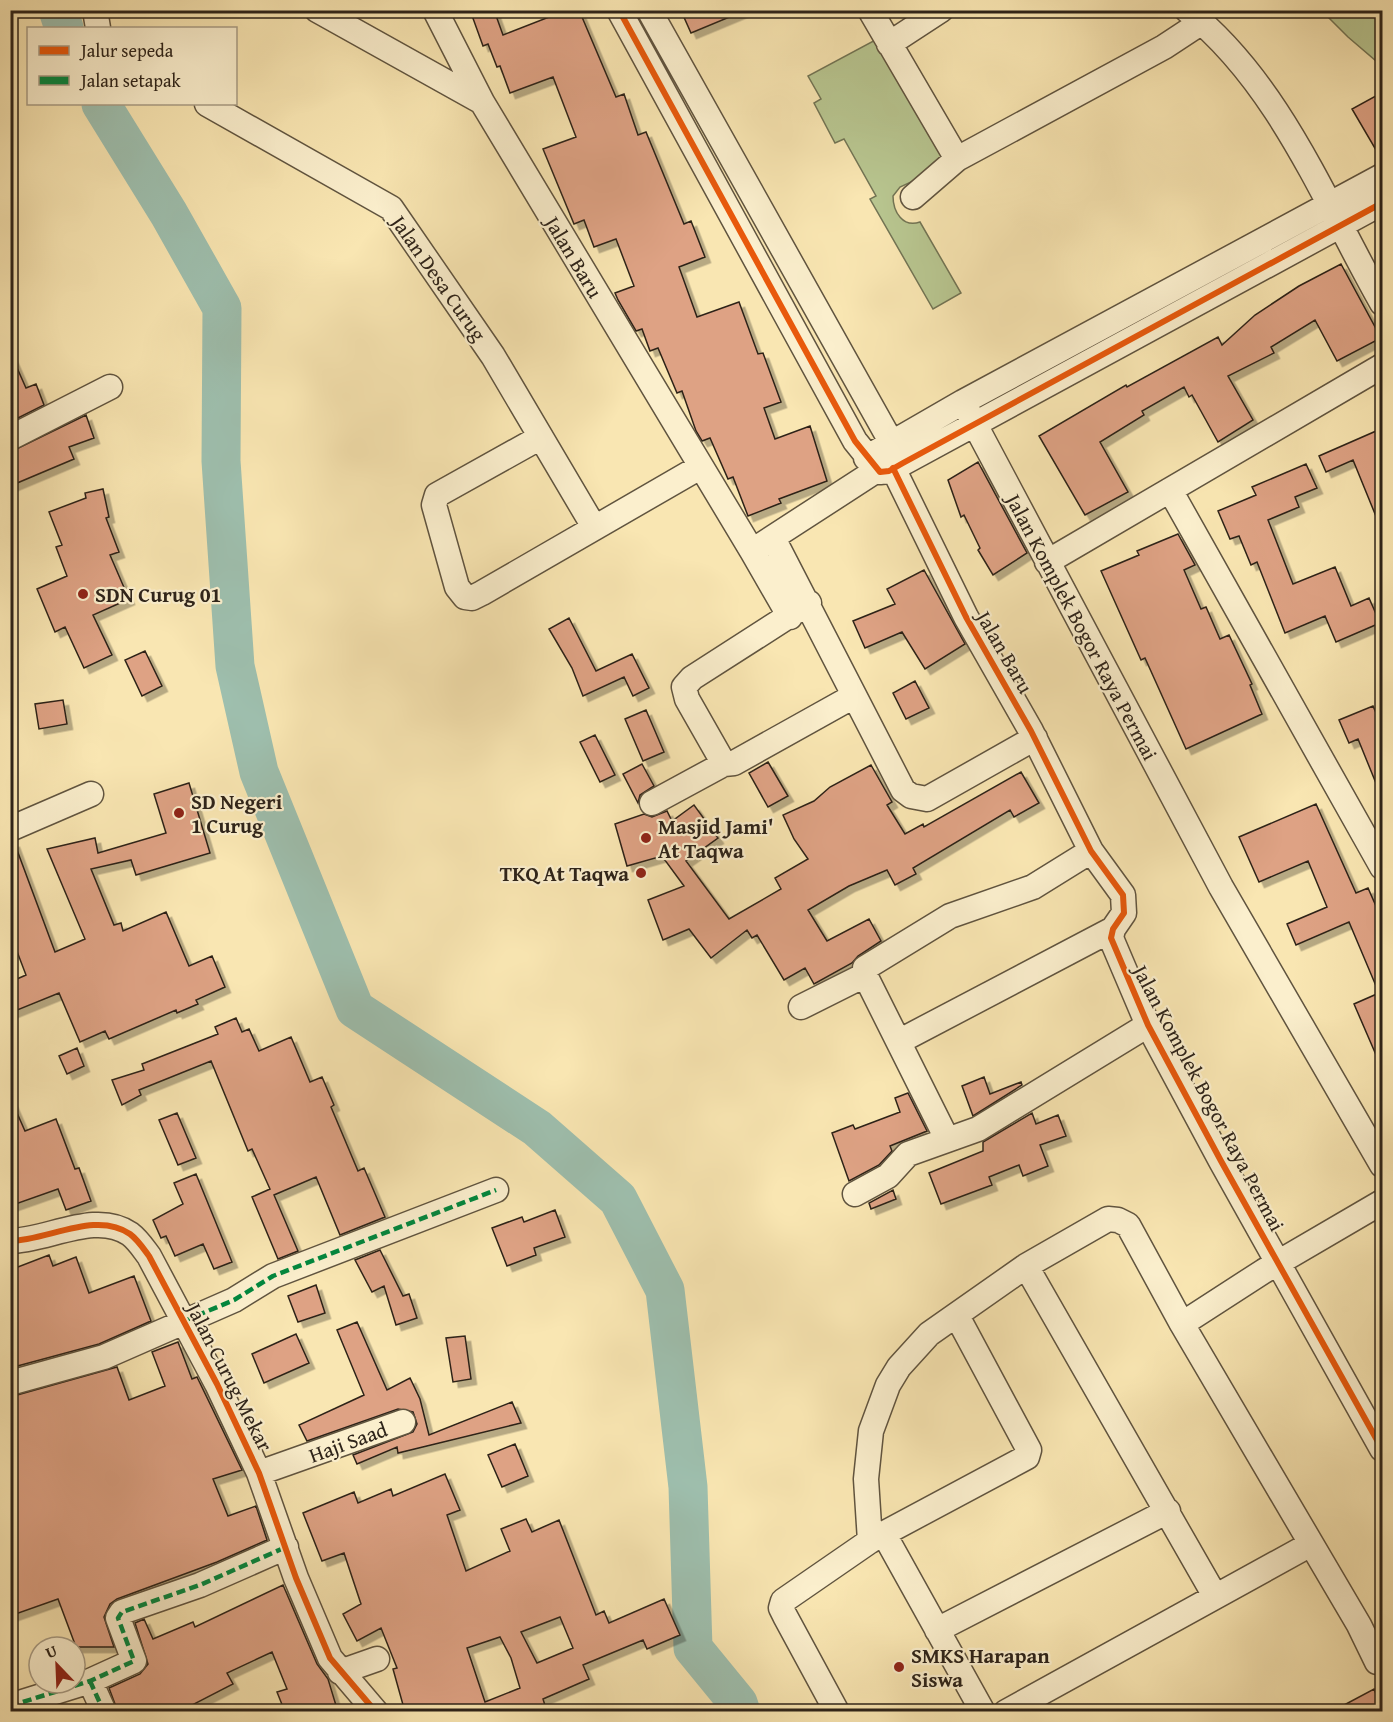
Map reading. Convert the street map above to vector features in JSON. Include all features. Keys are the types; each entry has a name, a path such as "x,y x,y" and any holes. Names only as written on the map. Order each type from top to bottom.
{"street":[{"path":"95,10 99,27"},
{"path":"435,10 482,102"},
{"path":"619,10 704,164 881,467"},
{"path":"649,10 891,443"},
{"path":"870,10 957,159"},
{"path":"889,44 941,10"},
{"path":"336,14 482,102"},
{"path":"913,196 957,159 1164,47 1195,16 1225,43 1251,76 1306,162 1383,303"},
{"name":"Jalan Baru","path":"482,102 790,617"},
{"name":"Jalan Desa Curug","path":"209,105 391,208 493,356 594,527"},
{"path":"704,164 727,149"},
{"path":"881,467 891,443 1383,176"},
{"path":"752,551 881,467 974,423 1383,203"},
{"path":"1047,562 1383,366"},
{"path":"10,438 110,387"},
{"name":"Jalan Komplek Bogor Raya Permai","path":"963,402 1221,887 1383,1165"},
{"path":"541,437 437,495 434,505 457,587 465,597 472,598 700,467"},
{"name":"Jalan Baru","path":"881,467 1035,738 1091,851"},
{"path":"1170,490 1383,867"},
{"path":"773,538 809,603 903,790 911,796 927,799 1035,738"},
{"path":"724,764 696,717 684,687 693,678 809,603"},
{"path":"652,803 724,764 735,763 854,696"},
{"path":"10,829 91,794"},
{"path":"900,1041 1113,929 1124,914 1123,896 1091,851 1033,886 950,916 865,968 865,975 947,1139"},
{"name":"Jalan Komplek Bogor Raya Permai","path":"1113,929 1113,947 1148,1025 1279,1265"},
{"path":"801,1007 865,975"},
{"name":"Jalan Komplek Bogor Raya Permai","path":"855,1194 888,1176 908,1154 978,1129 1148,1025"},
{"path":"10,1383 87,1363 234,1300 273,1276 496,1190"},
{"name":"Jalan Komplek Bogor Raya Permai","path":"1182,1324 1264,1271 1279,1265 1383,1202"},
{"path":"983,1712 937,1629 877,1538 866,1479 871,1431 888,1385 898,1367 918,1344 1026,1266 1108,1219 1118,1220 1128,1225 1182,1324 1359,1625 1377,1662"},
{"name":"Jalan Curug Mekar","path":"10,1242 92,1226 128,1233 149,1256 184,1321 259,1473 330,1658 376,1712"},
{"path":"1279,1265 1383,1449"},
{"path":"1026,1266 1215,1596"},
{"path":"837,1712 782,1608 783,1601 877,1538 1027,1457 1029,1450 957,1316"},
{"name":"Haji Saad","path":"259,1473 403,1422"},
{"path":"937,1629 1168,1511"},
{"path":"1006,1712 1311,1544"},
{"path":"10,1706 90,1681 134,1661 118,1618 122,1612 200,1585 286,1547"},
{"path":"340,1672 377,1659"},
{"path":"90,1681 104,1712"}],"green space":[{"path":"1322,11 1382,11 1382,66 1348,37"},
{"path":"894,30 965,157 900,187 893,196 897,213 904,221 920,222 961,293 933,309 870,199 876,196 844,139 835,143 814,103 821,99 808,76"}],"building":[{"path":"470,10 494,10 503,35 567,10 579,10 616,97 624,94 638,135 646,132 684,224 691,221 705,257 679,267 697,317 739,302 758,354 763,353 781,402 764,408 775,439 810,426 827,481 779,499 781,503 748,516 733,477 728,479 710,438 702,441 696,431 682,391 677,393 658,348 650,351 642,329 636,331 618,300 615,293 634,286 616,239 594,247 584,220 574,224 543,149 576,137 553,77 510,93 500,66 497,67 488,44 483,46"},
{"path":"693,10 744,11 691,33 683,15"},
{"path":"1383,92 1383,162 1352,109"},
{"path":"1341,264 1381,338 1337,361 1315,320 1271,347 1274,353 1228,376 1253,420 1218,442 1192,395 1189,397 1184,387 1142,411 1144,415 1100,442 1128,492 1085,515 1039,436 1126,385 1127,387 1218,337 1222,345 1255,315 1299,286"},
{"path":"10,352 26,388 36,384 44,405 10,422"},
{"path":"86,415 94,438 69,447 74,459 10,486 10,452"},
{"path":"1383,428 1382,531 1353,460 1326,472 1319,456"},
{"path":"978,462 1027,553 993,575 978,550 980,548 964,515 961,517 948,480"},
{"path":"1306,464 1317,488 1295,497 1299,507 1268,520 1293,584 1335,567 1351,606 1369,598 1380,623 1336,642 1325,616 1285,633 1257,562 1251,565 1239,536 1230,539 1218,511 1256,495 1252,487"},
{"path":"103,489 109,517 106,518 119,552 110,555 129,599 93,615 112,655 84,668 65,627 55,632 37,589 67,576 56,547 62,545 49,512 86,498 85,493"},
{"path":"1178,534 1195,565 1184,570 1201,609 1206,607 1220,639 1229,635 1252,684 1250,685 1262,714 1186,749 1145,658 1141,660 1101,571 1139,555 1137,551"},
{"path":"924,570 965,644 925,669 902,632 865,648 853,621 895,604 887,589"},
{"path":"569,618 596,671 632,654 649,688 633,696 624,677 583,696 572,668 549,629"},
{"path":"145,651 162,686 142,696 125,660"},
{"path":"915,681 929,708 906,719 893,693"},
{"path":"63,700 67,724 39,729 35,704"},
{"path":"1373,706 1383,729 1382,798 1358,739 1349,743 1339,720"},
{"path":"646,710 664,752 643,761 625,719"},
{"path":"595,735 615,775 600,782 580,742"},
{"path":"768,762 788,796 768,807 749,773"},
{"path":"642,764 654,786 640,795 638,803 623,774"},
{"path":"871,765 892,802 887,805 905,834 923,824 924,827 1021,772 1039,803 1014,817 1010,810 913,868 916,874 895,885 887,870 849,886 808,910 827,941 869,919 881,941 858,956 852,963 814,984 805,968 784,980 757,935 752,938 747,930 711,958 689,929 663,940 648,900 684,886 662,856 627,866 615,824 644,814 652,817 667,811 672,821 694,805 718,838 686,861 729,919 781,889 775,878 808,859 794,839 783,815 814,801 830,787"},
{"path":"189,783 210,853 136,875 131,860 91,869 114,925 121,923 123,931 166,912 189,966 212,956 225,987 196,1000 198,1004 177,1013 176,1010 109,1039 105,1031 80,1042 59,993 10,1013 10,982 26,975 10,933 10,843 14,842 55,952 85,939 47,849 95,838 98,853 166,833 154,794"},
{"path":"1316,804 1356,893 1368,888 1383,922 1383,1071 1354,1004 1379,993 1349,922 1296,945 1287,924 1327,907 1308,861 1259,882 1239,837"},
{"path":"236,1018 242,1032 249,1029 259,1051 291,1037 310,1082 322,1077 334,1105 331,1107 358,1171 364,1168 385,1217 340,1235 316,1177 274,1195 298,1251 278,1259 252,1197 270,1189 252,1149 248,1151 211,1061 139,1090 141,1095 122,1105 112,1080 144,1070 142,1064 218,1034 215,1027"},
{"path":"77,1048 84,1066 67,1074 59,1056"},
{"path":"984,1077 990,1094 1021,1082 1022,1085 973,1116 962,1086"},
{"path":"908,1093 927,1131 890,1146 892,1151 879,1165 849,1181 832,1133 853,1125 855,1129 900,1112 895,1098"},
{"path":"10,1097 25,1131 56,1119 75,1169 79,1168 91,1201 66,1210 58,1189 10,1206"},
{"path":"177,1113 196,1158 178,1165 159,1120"},
{"path":"1032,1113 1036,1124 1058,1115 1066,1136 1040,1145 1048,1166 1023,1176 1019,1165 989,1177 992,1185 941,1204 929,1173 983,1151 983,1142"},
{"path":"196,1174 232,1262 214,1269 203,1244 175,1256 166,1236 161,1238 153,1220 183,1204 174,1183"},
{"path":"893,1190 896,1199 871,1209 869,1203"},
{"path":"555,1210 565,1237 534,1248 536,1255 507,1266 492,1228 522,1217 524,1222"},
{"path":"380,1250 403,1296 409,1294 417,1318 396,1325 384,1286 372,1292 355,1260"},
{"path":"49,1255 53,1266 76,1257 89,1293 134,1276 151,1321 99,1344 10,1368 10,1270"},
{"path":"316,1285 325,1313 298,1322 288,1296"},
{"path":"357,1322 387,1390 410,1378 420,1399 429,1435 512,1402 521,1423 398,1453 397,1447 357,1464 353,1455 413,1432 417,1424 413,1412 398,1409 307,1441 299,1425 364,1395 337,1330"},
{"path":"296,1334 309,1363 264,1383 252,1354"},
{"path":"465,1336 471,1379 453,1382 446,1338"},
{"path":"178,1342 192,1379 197,1377 242,1470 213,1479 228,1516 256,1506 267,1540 217,1562 117,1599 110,1604 104,1617 114,1647 87,1647 87,1635 72,1635 58,1599 10,1616 10,1397 117,1367 129,1400 165,1386 152,1352"},
{"path":"515,1444 528,1476 502,1487 488,1455"},
{"path":"445,1474 460,1510 447,1515 466,1571 510,1551 501,1529 526,1519 532,1532 559,1520 596,1615 604,1611 609,1623 664,1599 680,1635 647,1649 643,1640 583,1665 589,1679 543,1699 547,1712 405,1712 393,1669 397,1668 381,1628 357,1641 343,1614 361,1604 344,1553 322,1561 303,1513 354,1492 358,1503 391,1489 393,1496","holes":["560,1617 573,1648 537,1663 521,1632","500,1637 511,1658 520,1688 485,1702 467,1648"]},
{"path":"283,1585 317,1664 328,1679 338,1712 285,1712 277,1692 287,1689 272,1652 227,1673 233,1684 190,1706 192,1712 118,1712 109,1688 140,1674 148,1664 135,1623 144,1619 153,1639 193,1622 195,1627"},
{"path":"1374,1689 1383,1712 1331,1712"}],"waterway":[{"path":"58,10 64,27"},
{"path":"102,105 169,214 222,308 221,461 235,666 259,772 355,1009 537,1128 618,1199 665,1290 688,1487 693,1648 738,1703 741,1712"}],"marked path":[{"path":"184,1321 234,1300 273,1276 496,1190"},
{"path":"10,1706 90,1681 134,1661 118,1618 122,1612 200,1585 286,1547"},
{"path":"90,1681 104,1712"}],"cycle path":[{"path":"619,10 855,441 880,472 889,471 1382,203"},
{"path":"893,468 966,617 1031,731 1091,851 1123,895 1124,913 1113,929 1111,938 1148,1025 1221,1161 1382,1449"},
{"path":"10,1241 102,1225 117,1227 130,1234 140,1244 149,1256 217,1384 259,1473 296,1578 330,1658 376,1712"}],"place":[{"name":"SDN Curug 01","path":"83,594"},
{"name":"SD Negeri 1 Curug","path":"179,813"},
{"name":"Masjid Jami' At Taqwa","path":"646,838"},
{"name":"TKQ At Taqwa","path":"641,873"},
{"name":"SMKS Harapan Siswa","path":"899,1667"}]}
